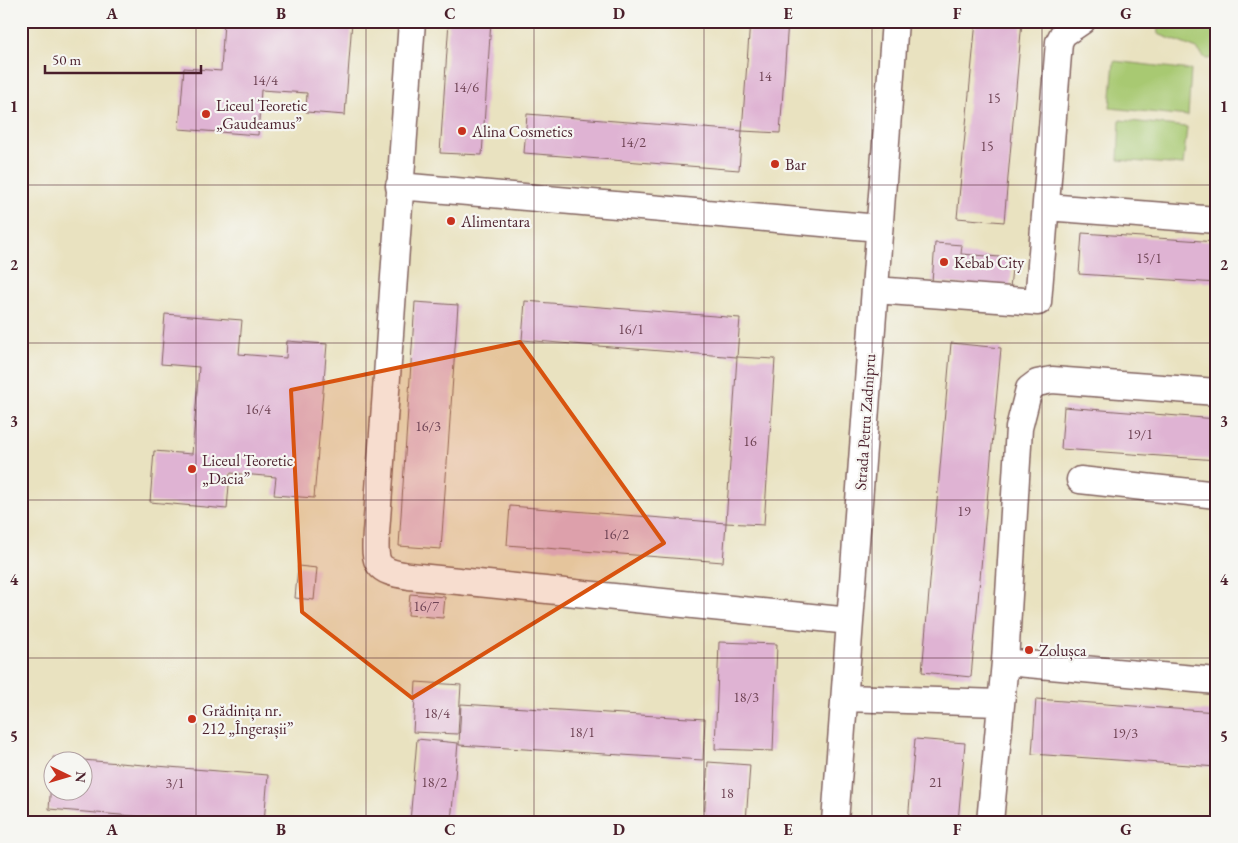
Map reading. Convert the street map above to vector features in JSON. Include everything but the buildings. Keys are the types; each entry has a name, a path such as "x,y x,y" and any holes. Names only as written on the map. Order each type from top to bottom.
{"street":[{"path":"412,21 399,186 375,556 378,564 384,571 409,576 850,621"},
{"name":"Strada Petru Zadnipru","path":"835,822 895,21"},
{"path":"875,290 1038,302 1059,42 1063,34 1082,21"},
{"path":"399,186 879,228"},
{"path":"1046,208 1217,220"},
{"path":"990,822 1004,662 1019,428 1029,389 1037,383 1052,380 1217,392"},
{"path":"1080,480 1217,495"},
{"path":"1004,662 1217,681"},
{"path":"845,698 999,703"}],"highlighted area":[{"path":"520,342 664,543 412,698 302,612 291,390"}],"green space":[{"path":"1157,21 1211,21 1217,41 1217,58 1206,59 1197,49 1158,34"},
{"path":"1114,61 1191,70 1188,116 1110,108"},
{"path":"1120,120 1187,127 1183,165 1118,160"}],"place":[{"name":"Liceul Teoretic „Gaudeamus”","path":"206,114"},
{"name":"Alina Cosmetics","path":"462,131"},
{"name":"Bar","path":"775,164"},
{"name":"Alimentara","path":"451,221"},
{"name":"Kebab City","path":"944,262"},
{"name":"Liceul Teoretic „Dacia”","path":"192,469"},
{"name":"Zolușca","path":"1029,650"},
{"name":"Grădinița nr. 212 „Îngerașii”","path":"192,719"}]}
